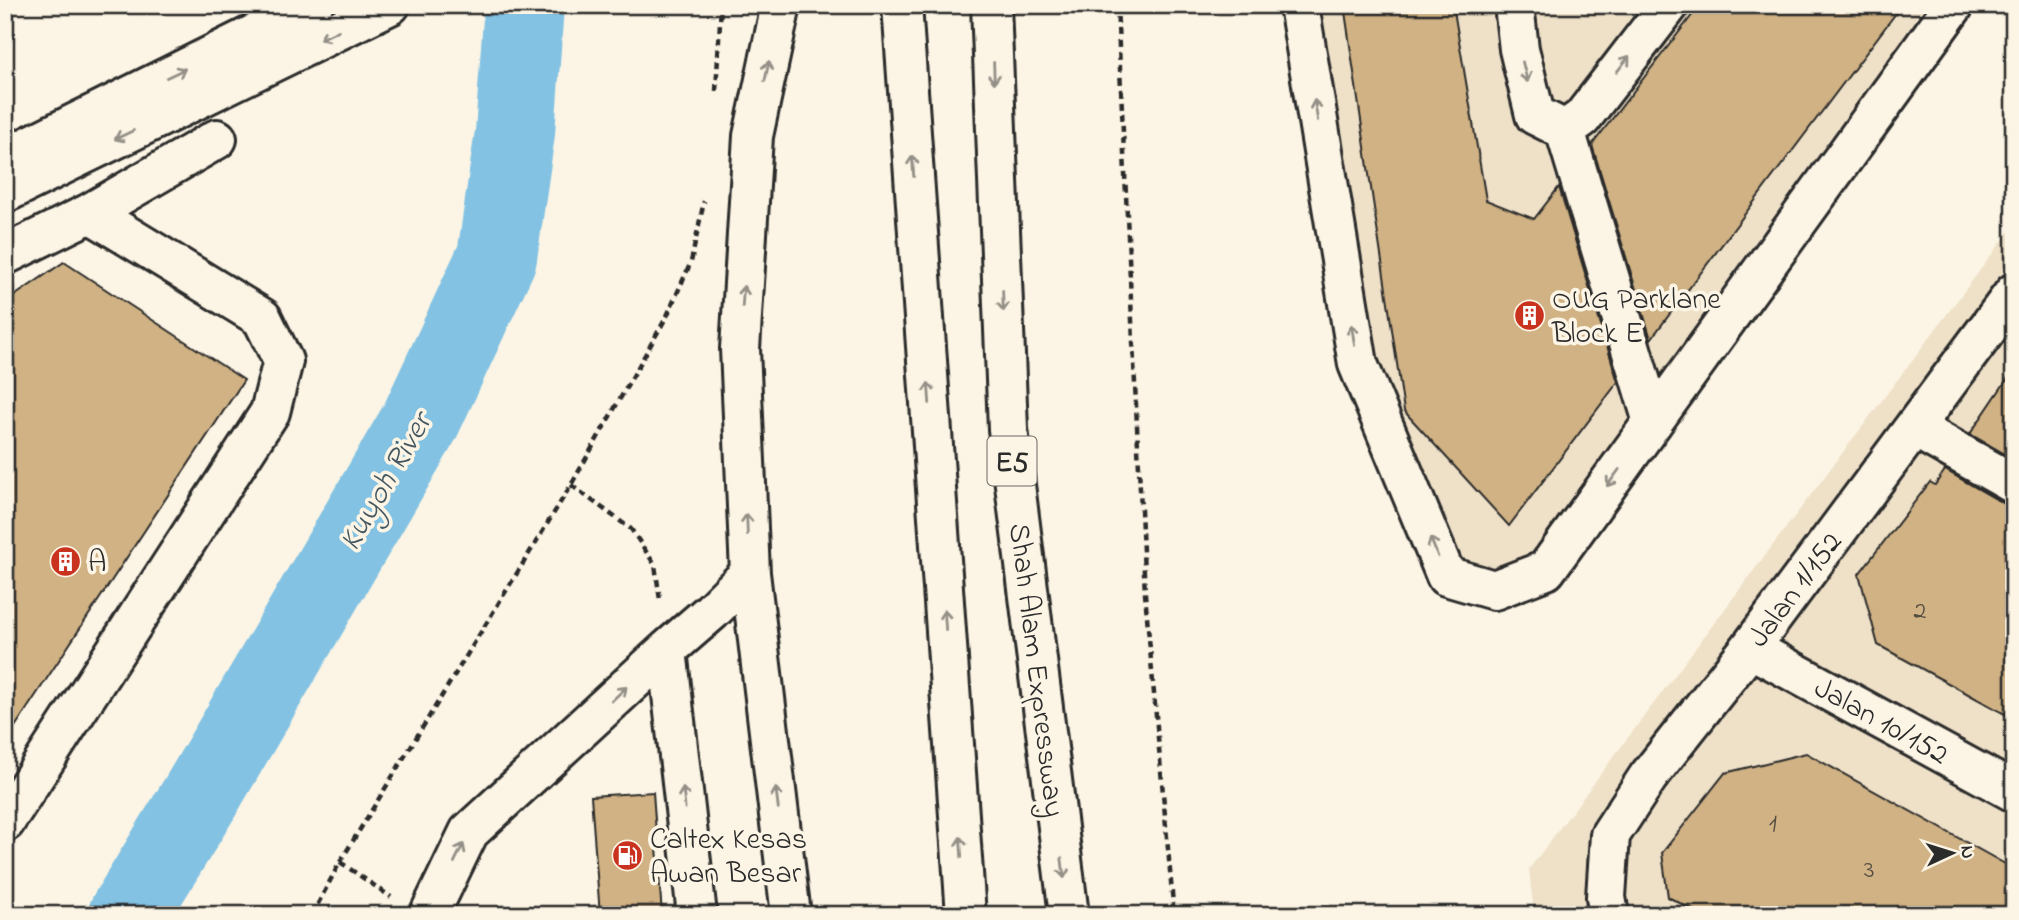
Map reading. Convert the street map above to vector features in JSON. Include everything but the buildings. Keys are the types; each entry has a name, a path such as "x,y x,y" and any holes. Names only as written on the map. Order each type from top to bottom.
{"main road":[{"path":"5,158 313,5"},
{"path":"5,193 390,5"},
{"path":"781,5 753,136 740,349 750,573 791,915"},
{"path":"902,5 966,915"},
{"name":"Shah Alam Expressway","path":"991,5 1008,429 1069,915"},
{"path":"1299,5 1358,365 1446,576 1494,590 1546,570 1954,5"},
{"path":"1514,5 1519,49 1535,115 1565,130 1653,422"},
{"path":"1565,130 1582,118 1669,5"},
{"path":"5,255 90,214 217,139"},
{"path":"5,822 270,412 283,360 261,318 90,214"},
{"name":"Jalan 1/152","path":"1607,906 1610,835 1648,777 1750,648 2014,293"},
{"path":"1914,428 2014,484"},
{"path":"412,907 469,832 712,611 750,573"},
{"name":"Jalan 10/152","path":"1750,648 2014,792"},
{"path":"667,650 697,915"},
{"path":"1607,906 1638,915"}],"path":[{"path":"716,96 721,5"},
{"path":"1117,5 1146,594 1174,915"},
{"path":"312,915 340,862 571,485 667,316 691,262 705,194"},
{"path":"571,485 631,529 655,565 667,650"},
{"path":"340,862 412,907"}],"shaded area":[{"name":"OUG Parklane Block E","path":"1313,5 1939,5 1537,563 1492,580 1453,567 1367,360"},
{"path":"2014,225 2014,915 1534,915 1529,869"}],"waterway":[{"name":"Kuyoh River","path":"128,915 420,422 497,257 515,133 524,5"}],"place":[{"name":"OUG Parklane Block E","path":"1529,315"},
{"name":"A","path":"65,561"},
{"name":"Caltex Kesas Awan Besar","path":"627,855"}]}
